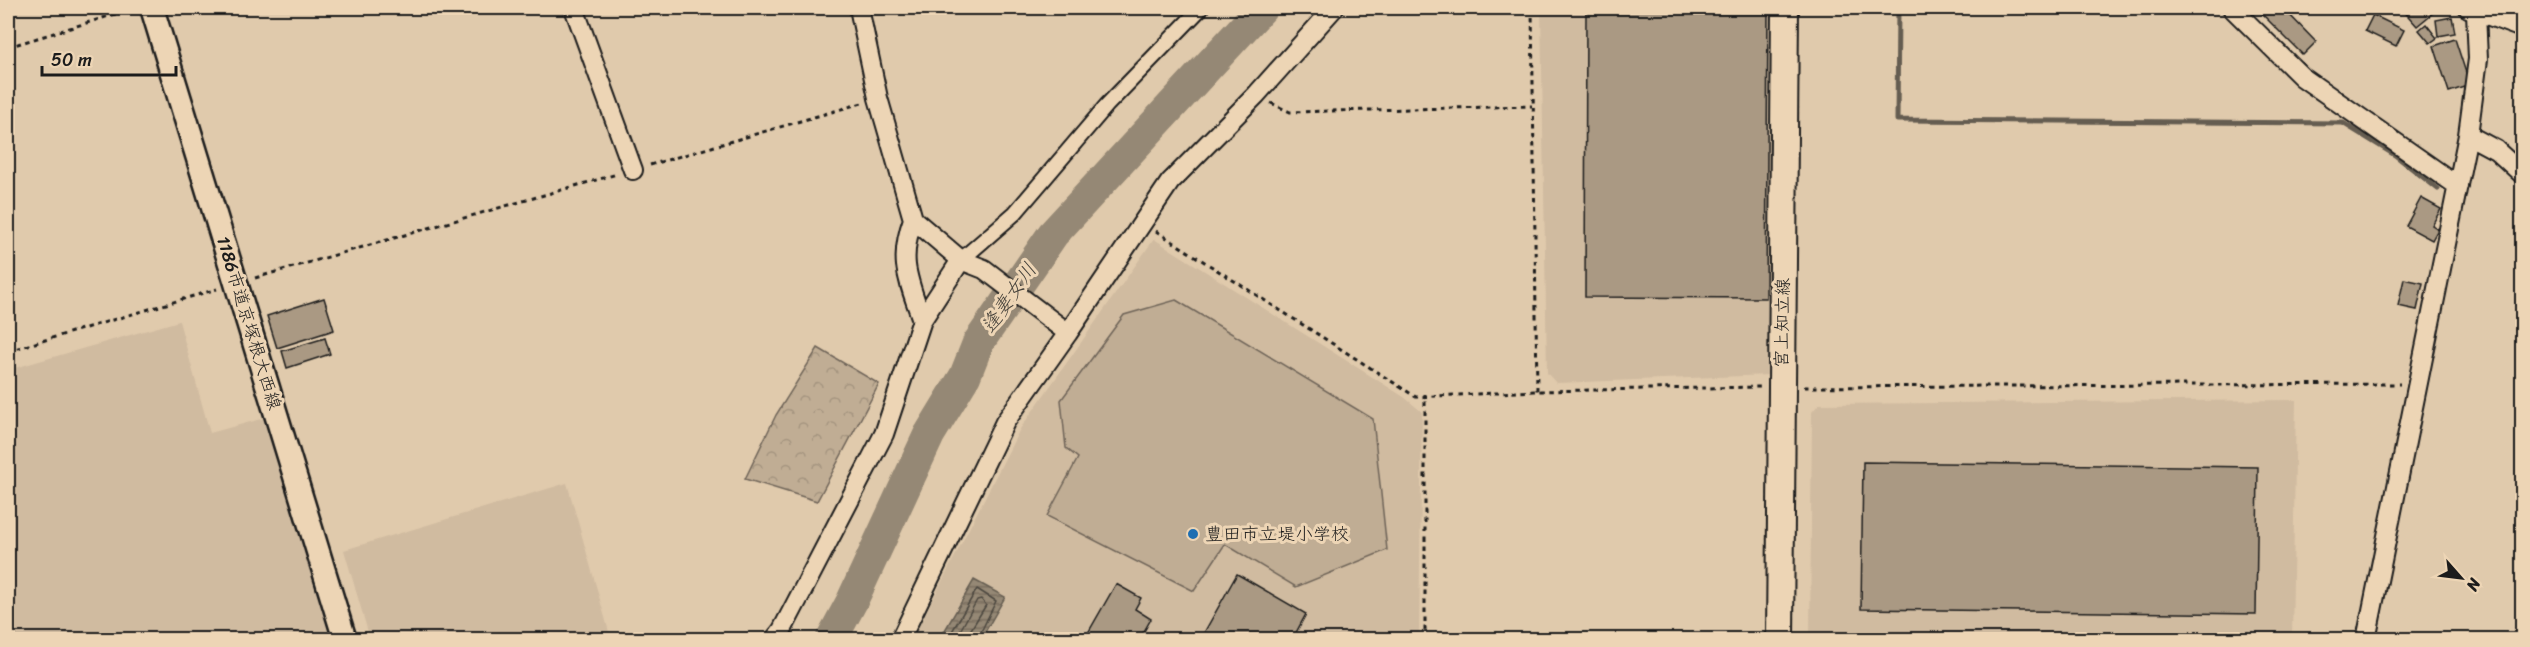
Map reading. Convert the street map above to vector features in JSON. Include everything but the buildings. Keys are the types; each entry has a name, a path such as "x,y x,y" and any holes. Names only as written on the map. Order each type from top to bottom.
{"main road":[{"name":"宮上知立線","path":"1780,639 1785,8"}],"street":[{"name":"1186市道京塚根大西線","path":"152,8 345,639"},
{"path":"574,8 633,170"},
{"path":"859,8 878,98 913,219 961,260 984,269 1062,328"},
{"path":"774,639 782,630 884,434 922,320 961,260 1015,213 1107,105 1201,8"},
{"path":"900,639 1005,422 1062,328 1143,223 1170,182 1256,95 1334,8"},
{"path":"2232,8 2302,77 2458,186"},
{"path":"2366,639 2469,135 2478,59 2472,10 2523,28"},
{"path":"2469,135 2496,150 2523,174"},
{"path":"913,219 904,244 906,276 922,320"}],"path":[{"path":"8,47 137,8"},
{"path":"927,8 929,16"},
{"path":"1532,8 1537,391"},
{"path":"1256,95 1290,112 1532,106"},
{"path":"8,351 878,98"},
{"path":"1143,223 1416,397 1425,394 1781,387 2417,384"},
{"path":"1425,394 1425,639"}],"shaded area":[{"path":"1541,8 1770,8 1770,375 1556,383 1547,373"},
{"name":"豊田市立堤小学校","path":"1154,239 1404,397 1422,412 1419,639 912,640 1020,429"},
{"path":"179,321 210,433 272,416 339,639 8,640 8,370"},
{"path":"2296,400 2292,639 1810,640 1812,412 1819,404"},
{"path":"567,483 611,639 370,639 344,550"}],"green space":[{"path":"1176,300 1373,419 1387,550 1296,587 1225,544 1194,591 1047,516 1078,458 1066,448 1061,400 1124,315"},
{"path":"818,348 879,384 817,501 745,479 776,415"}],"water":[{"path":"974,580 1005,597 981,639 941,637"}],"waterway":[{"name":"逢妻女川","path":"831,640 852,601 929,435 965,376 978,343 1053,234 1262,8"},
{"path":"1898,8 1897,120 2343,123 2395,155 2438,189"}],"place":[{"name":"豊田市立堤小学校","path":"1193,534"}]}
